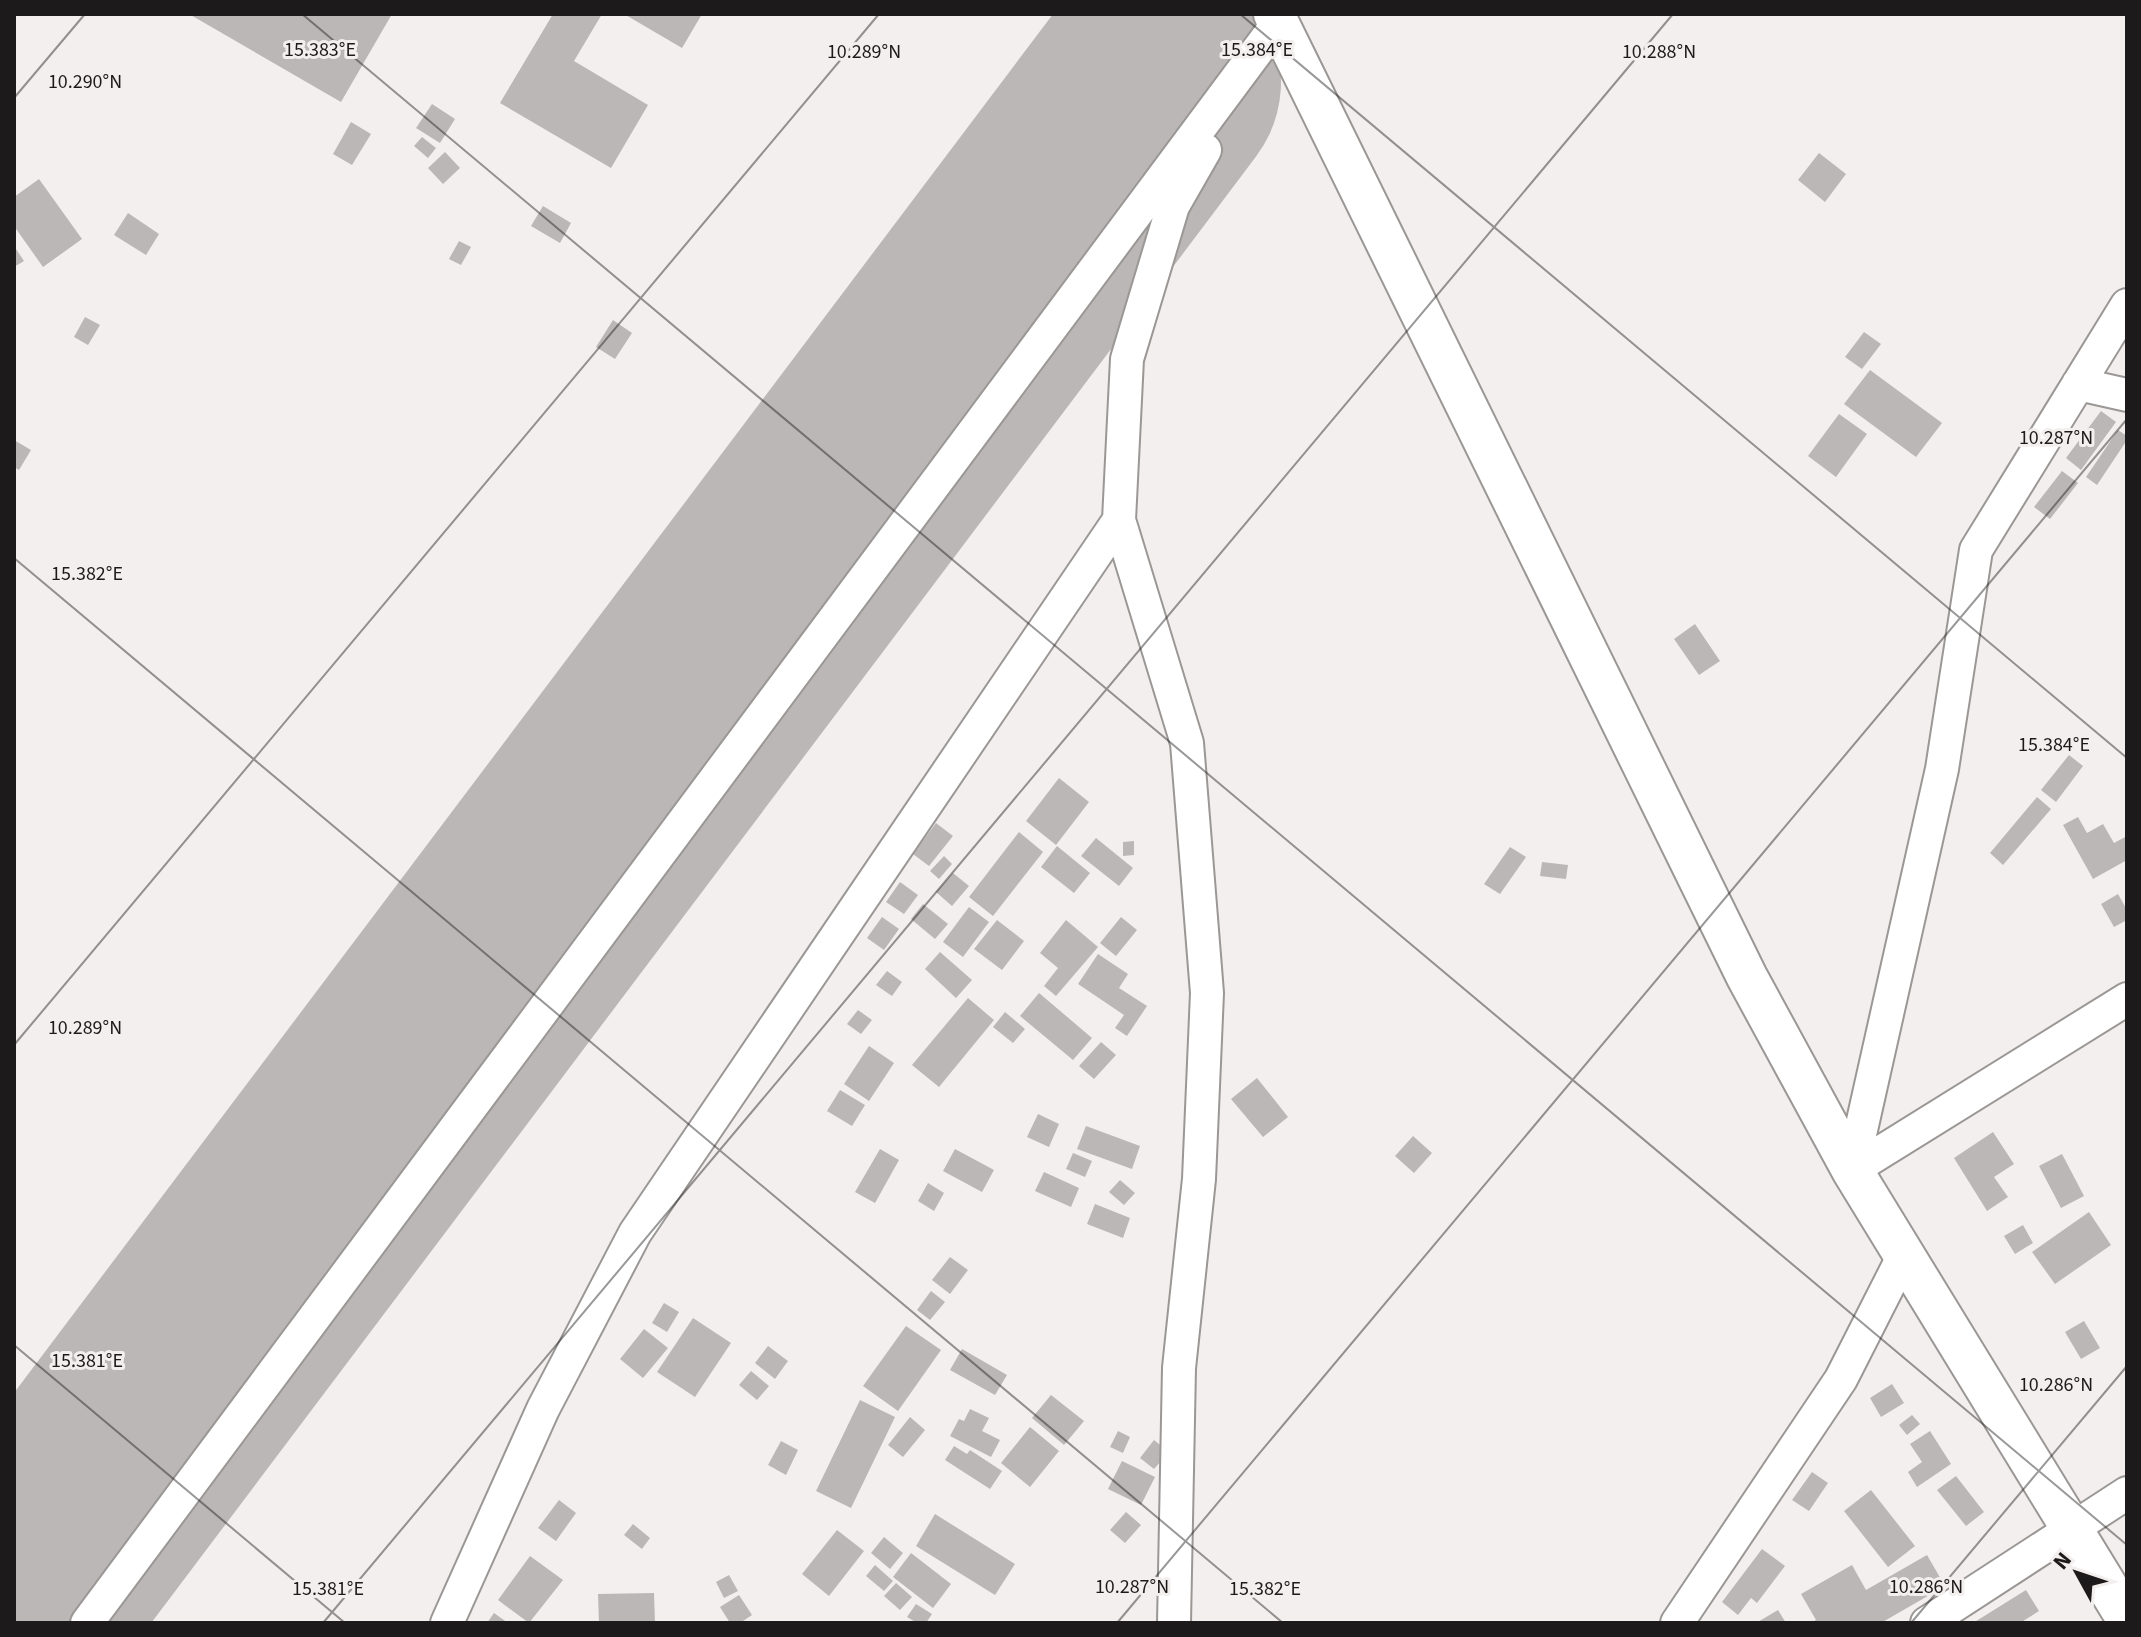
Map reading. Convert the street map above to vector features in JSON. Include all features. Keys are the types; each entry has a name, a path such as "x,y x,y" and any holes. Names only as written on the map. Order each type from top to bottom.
{"street":[{"path":"1174,1623 1179,1368 1199,1179 1207,993 1187,743 1119,520 1127,359 1173,206 1279,17"},
{"path":"1279,17 1747,977 1852,1170 2127,1619"},
{"path":"87,1623 1279,17"},
{"path":"1852,1170 1942,769 1976,550 2127,305"},
{"path":"2078,384 2127,395"},
{"path":"447,1623 543,1409 635,1233 1119,520"},
{"path":"1852,1170 2127,999"},
{"path":"1677,1623 1841,1379 1904,1255"},
{"path":"1927,1623 2127,1493"}],"building":[{"path":"189,14 392,14 341,102"},
{"path":"553,14 602,14 574,61 648,105 611,168 500,103"},
{"path":"624,14 702,14 682,48"},
{"path":"432,104 455,119 440,143 416,128"},
{"path":"351,122 371,134 352,165 333,154"},
{"path":"422,137 436,148 428,158 414,146"},
{"path":"445,152 460,168 443,184 428,168"},
{"path":"1819,153 1846,174 1825,202 1798,180"},
{"path":"39,179 82,239 43,267 14,226 14,197"},
{"path":"543,206 571,223 560,243 531,226"},
{"path":"128,213 159,234 146,255 114,235"},
{"path":"459,241 471,247 461,265 449,259"},
{"path":"14,246 24,261 14,267"},
{"path":"85,317 100,325 88,345 74,337"},
{"path":"613,320 632,333 615,359 596,347"},
{"path":"1864,332 1881,344 1862,369 1845,357"},
{"path":"1870,370 1942,423 1916,457 1844,404"},
{"path":"2101,411 2116,422 2081,470 2066,458"},
{"path":"1839,414 1867,434 1836,477 1808,456"},
{"path":"2118,430 2127,436 2127,440 2097,485 2086,477"},
{"path":"14,440 31,450 19,470 14,467"},
{"path":"2062,471 2078,483 2050,519 2034,507"},
{"path":"1695,624 1720,661 1699,675 1674,639"},
{"path":"2069,755 2083,766 2056,802 2041,790"},
{"path":"1059,778 1089,802 1056,845 1026,821"},
{"path":"2037,797 2051,809 2003,865 1990,853"},
{"path":"2078,817 2087,833 2103,824 2114,843 2127,836 2127,860 2093,879 2063,825"},
{"path":"936,823 953,836 929,866 913,854"},
{"path":"1019,832 1043,852 993,916 969,897"},
{"path":"1096,838 1133,868 1119,886 1081,856"},
{"path":"1134,841 1134,855 1123,856 1123,842"},
{"path":"1057,846 1090,873 1074,893 1041,867"},
{"path":"1510,847 1526,857 1500,894 1484,884"},
{"path":"944,856 952,864 939,879 930,871"},
{"path":"1542,862 1568,865 1566,879 1540,876"},
{"path":"953,873 969,886 952,906 936,892"},
{"path":"900,882 918,895 904,914 886,902"},
{"path":"2118,894 2127,910 2127,920 2114,927 2101,904"},
{"path":"923,904 948,924 935,939 911,919"},
{"path":"969,907 989,922 963,957 943,942"},
{"path":"882,917 899,929 884,950 867,938"},
{"path":"1121,917 1137,930 1116,956 1100,943"},
{"path":"997,920 1024,941 1002,970 974,949"},
{"path":"1066,920 1098,947 1056,996 1044,986 1058,968 1040,953"},
{"path":"940,952 972,980 956,998 925,969"},
{"path":"1098,954 1128,974 1119,988 1147,1006 1127,1036 1115,1028 1124,1015 1078,984"},
{"path":"887,971 902,982 892,996 876,985"},
{"path":"1039,993 1092,1038 1073,1060 1020,1016"},
{"path":"968,998 994,1020 939,1087 912,1065"},
{"path":"858,1010 872,1020 861,1034 847,1024"},
{"path":"1005,1012 1025,1029 1013,1043 993,1027"},
{"path":"1101,1042 1116,1055 1094,1079 1079,1066"},
{"path":"869,1046 894,1063 869,1101 844,1084"},
{"path":"1257,1078 1288,1117 1263,1137 1231,1099"},
{"path":"840,1090 865,1105 852,1126 827,1111"},
{"path":"1038,1114 1059,1124 1049,1147 1027,1137"},
{"path":"1086,1126 1140,1146 1132,1169 1077,1149"},
{"path":"1993,1132 2014,1164 1994,1177 2008,1197 1987,1211 1954,1158"},
{"path":"1413,1136 1432,1153 1414,1173 1395,1156"},
{"path":"880,1149 899,1160 875,1203 855,1192"},
{"path":"955,1149 994,1170 982,1192 943,1171"},
{"path":"1073,1153 1092,1161 1085,1177 1066,1169"},
{"path":"2062,1154 2084,1196 2061,1208 2039,1166"},
{"path":"1044,1172 1079,1188 1071,1207 1035,1191"},
{"path":"1120,1180 1135,1193 1124,1205 1109,1192"},
{"path":"928,1183 944,1193 934,1211 918,1201"},
{"path":"1095,1204 1130,1218 1123,1238 1087,1224"},
{"path":"2089,1212 2111,1245 2055,1284 2032,1252"},
{"path":"2023,1225 2033,1243 2015,1254 2004,1236"},
{"path":"950,1257 968,1270 950,1294 932,1280"},
{"path":"931,1291 945,1302 930,1320 917,1310"},
{"path":"664,1303 679,1312 667,1332 652,1323"},
{"path":"693,1318 731,1343 695,1397 657,1372"},
{"path":"2084,1321 2100,1348 2081,1359 2065,1332"},
{"path":"906,1326 941,1350 898,1411 863,1386"},
{"path":"644,1329 668,1348 643,1378 620,1359"},
{"path":"768,1346 788,1361 775,1379 755,1363"},
{"path":"962,1349 1007,1375 995,1395 950,1370"},
{"path":"751,1371 769,1386 757,1400 739,1385"},
{"path":"1892,1384 1904,1403 1881,1417 1870,1398"},
{"path":"1051,1395 1084,1421 1064,1445 1032,1418"},
{"path":"860,1400 895,1417 851,1508 816,1491"},
{"path":"970,1409 989,1418 982,1431 1000,1440 991,1457 950,1436 959,1419 964,1421"},
{"path":"1912,1415 1920,1424 1907,1435 1899,1425"},
{"path":"910,1417 925,1430 903,1457 888,1445"},
{"path":"1030,1427 1059,1451 1030,1487 1001,1463"},
{"path":"1118,1431 1130,1437 1123,1453 1110,1447"},
{"path":"1930,1431 1951,1464 1917,1487 1908,1472 1922,1462 1910,1444"},
{"path":"1154,1440 1169,1452 1154,1469 1140,1458"},
{"path":"781,1441 798,1450 786,1475 768,1465"},
{"path":"954,1446 967,1454 970,1450 1002,1471 990,1489 945,1460"},
{"path":"1122,1461 1155,1477 1141,1505 1108,1489"},
{"path":"1812,1472 1828,1483 1809,1511 1792,1500"},
{"path":"1956,1476 1984,1512 1966,1526 1937,1490"},
{"path":"1871,1490 1915,1546 1888,1567 1844,1511"},
{"path":"559,1500 576,1513 556,1541 538,1528"},
{"path":"1126,1512 1141,1525 1125,1543 1110,1530"},
{"path":"935,1514 1015,1564 995,1595 916,1546"},
{"path":"633,1524 650,1538 642,1549 624,1535"},
{"path":"837,1530 864,1551 829,1596 802,1574"},
{"path":"884,1537 903,1553 890,1569 871,1553"},
{"path":"1762,1549 1785,1566 1757,1603 1751,1598 1738,1615 1722,1602"},
{"path":"911,1553 951,1584 933,1608 893,1577"},
{"path":"1927,1555 1945,1586 1881,1623 1810,1623 1816,1620 1801,1594 1852,1565 1866,1590"},
{"path":"530,1556 563,1580 529,1623 498,1600"},
{"path":"875,1565 893,1581 884,1591 866,1576"},
{"path":"729,1575 738,1591 724,1598 716,1582"},
{"path":"896,1583 912,1597 900,1610 884,1596"},
{"path":"2026,1590 2039,1611 2020,1623 1973,1623"},
{"path":"654,1593 655,1623 599,1623 598,1594"},
{"path":"739,1595 752,1615 740,1623 730,1623 720,1607"},
{"path":"916,1604 932,1614 926,1623 917,1623 907,1617"},
{"path":"1778,1610 1786,1623 1756,1623"},
{"path":"494,1613 508,1623 487,1623"}],"runway":[{"path":"14,1599 1157,82"}]}
